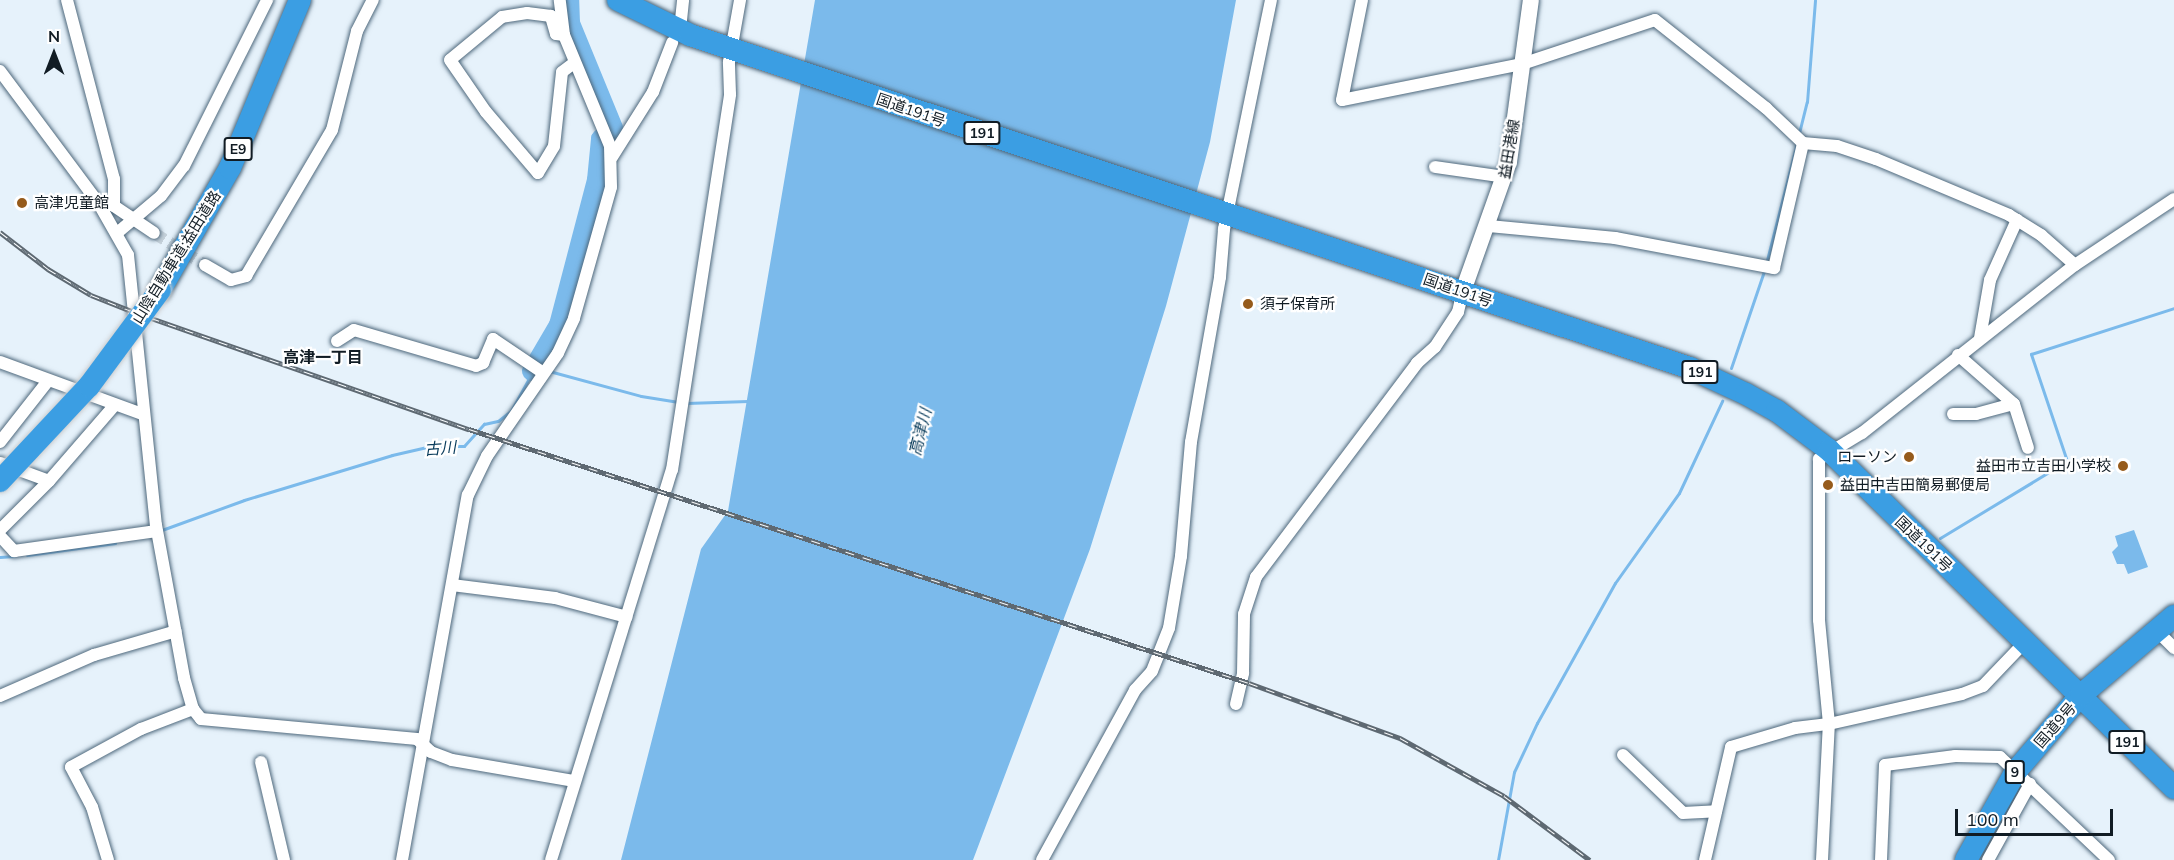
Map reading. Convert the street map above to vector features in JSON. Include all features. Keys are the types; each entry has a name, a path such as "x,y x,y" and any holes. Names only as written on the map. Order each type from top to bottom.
{"highway":[{"name":"山陰自動車道;益田道路","path":"0,465 80,380 155,287 223,161 288,0"},
{"name":"山陰自動車道;益田道路","path":"0,481 89,386 230,168 300,0"},
{"name":"国道191号","path":"618,0 666,26 1690,368 1777,411 1829,450 2174,788"},
{"name":"国道9号","path":"1966,860 2081,695 2155,629 2174,616"}],"main road":[{"name":"益田港線","path":"1463,291 1489,226 1505,177 1531,0"}],"street":[{"path":"67,0 114,179 114,206 154,232"},
{"path":"117,233 136,220 184,166 267,0"},
{"path":"205,265 231,280 246,276 332,130 354,41 373,0"},
{"path":"402,860 452,585 461,520 475,478 542,372 558,353 574,318 611,187 612,157 564,35 560,0"},
{"path":"681,20 682,0"},
{"path":"551,860 573,781 627,618 672,470 737,50 740,0"},
{"path":"1362,0 1342,100 1522,64 1655,20 1766,108 1803,143 1837,146 1876,159 2018,220 2042,235 2075,265"},
{"path":"1042,860 1135,690 1152,671 1168,628 1181,556 1193,430 1226,212 1272,2"},
{"path":"564,35 556,34 551,16 527,13 502,17 450,60 486,112 538,173 554,146 562,72 574,63"},
{"path":"612,157 653,92 672,43"},
{"path":"0,71 117,233 128,255 132,277 142,414 157,531 193,709 201,719 220,724 373,734 422,743 452,760 573,781"},
{"path":"1489,226 1615,238 1774,268 1803,143"},
{"path":"1434,167 1505,177"},
{"path":"1822,860 1828,724 1819,620 1817,469 1820,459 1829,450 1862,433 2075,265 2174,199"},
{"path":"1980,338 1990,280 2018,220"},
{"path":"1236,704 1243,673 1244,614 1256,577 1417,363 1435,348 1458,312 1463,291"},
{"path":"337,341 354,330 476,366 483,363 493,339 542,372"},
{"path":"1958,355 2014,404 2028,448"},
{"path":"0,362 47,382 142,414"},
{"path":"0,442 47,382"},
{"path":"1953,414 1976,414 2014,404"},
{"path":"0,530 49,481 114,406"},
{"path":"0,465 49,481"},
{"path":"0,536 14,551 157,531"},
{"path":"452,585 555,598 627,618"},
{"path":"2155,629 2174,648"},
{"path":"0,696 93,655 176,631"},
{"path":"1705,860 1731,747 1795,728 1828,724 1983,686 2026,641"},
{"path":"108,860 92,807 71,768 141,729 193,709"},
{"path":"1623,754 1683,813 1716,811"},
{"path":"1881,860 1885,765 1955,756 2000,757 2109,860"},
{"path":"261,762 284,860"},
{"path":"1988,860 2023,777"}],"water":[{"name":"高津川","path":"815,0 1236,0 1210,142 1166,306 1090,549 973,860 621,860 701,549 728,511"},
{"path":"2134,530 2148,567 2128,574 2124,564 2117,564 2112,552 2118,546 2115,536"}],"waterway":[{"name":"古川","path":"532,371 559,325 597,180 601,139 613,128 570,23 569,0"},
{"path":"1799,133 1807,102 1815,0"},
{"path":"1766,264 1796,146"},
{"path":"1731,368 1764,271"},
{"path":"1940,538 2067,461 2031,354 2174,308"},
{"name":"古川","path":"159,531 244,500 392,455 430,446 464,446 484,424 498,421 511,411 533,371"},
{"path":"549,371 641,396 679,402"},
{"path":"686,403 748,401"},
{"path":"1498,860 1514,772 1537,723 1615,583 1679,493 1722,401"},
{"name":"古川","path":"27,555 115,543"},
{"name":"古川","path":"0,557 14,556"}],"tunnel":[{"path":"154,233 205,265"}],"railway":[{"path":"0,232 48,269 91,295 134,312 469,429 1249,683 1400,738 1504,796 1590,860"}],"place":[{"name":"高津児童館","path":"22,203"},
{"name":"須子保育所","path":"1248,304"},
{"name":"ローソン","path":"1909,457"},
{"name":"益田市立吉田小学校","path":"2123,466"},
{"name":"益田中吉田簡易郵便局","path":"1828,485"}],"district":[{"name":"高津一丁目","path":"323,357"}]}
